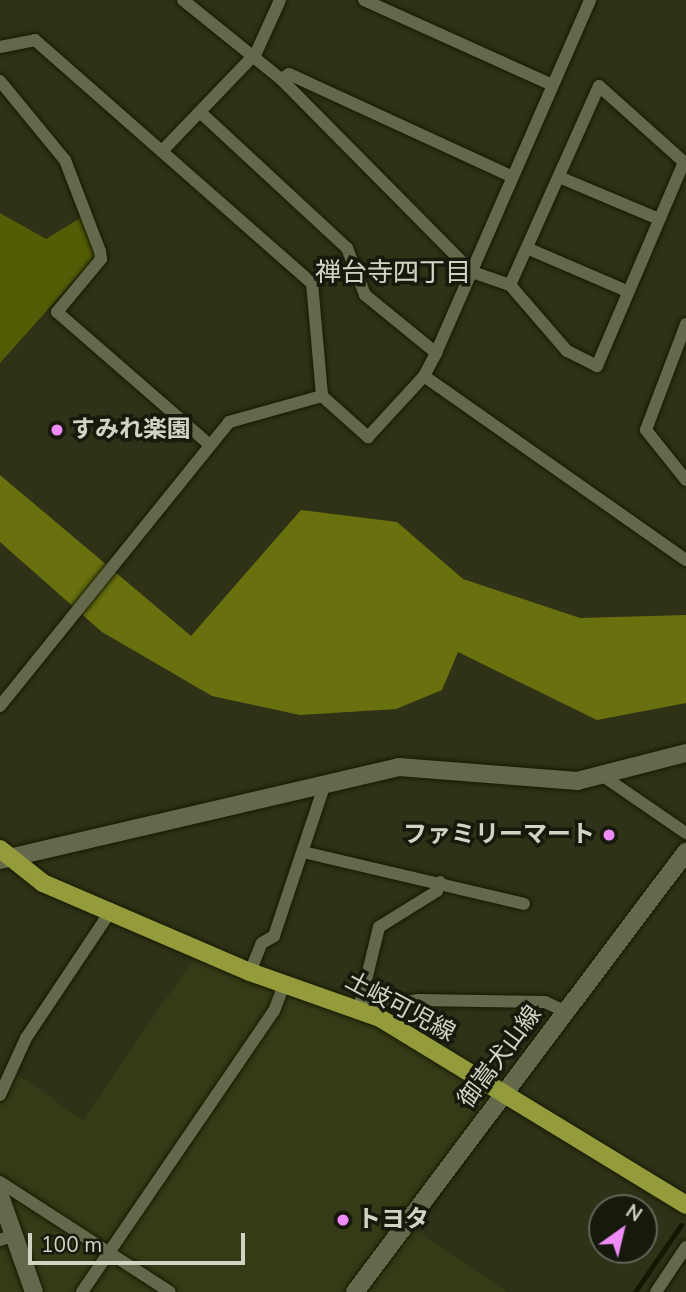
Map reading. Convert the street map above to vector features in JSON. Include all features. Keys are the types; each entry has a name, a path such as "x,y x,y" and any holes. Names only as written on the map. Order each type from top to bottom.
{"main road":[{"name":"土岐可児線","path":"3,855 43,883 110,912 250,972 359,1009 686,1205"}],"street":[{"path":"183,0 256,53 472,272 510,285 567,351 597,366 684,162 598,86 529,249 510,285"},
{"path":"163,150 256,53 280,0"},
{"path":"364,0 552,85"},
{"path":"0,47 35,40 312,283 322,396 368,437 424,376 436,353 590,0"},
{"path":"281,79 289,74 511,176"},
{"path":"0,81 65,160 100,251 101,260 57,312 209,445"},
{"path":"200,112 347,248 365,295 436,353"},
{"path":"559,177 659,219"},
{"path":"529,249 627,291"},
{"path":"686,324 646,430 686,480"},
{"path":"424,376 686,560"},
{"path":"0,706 229,422 322,396"},
{"path":"3,855 399,767 561,781 603,776 686,753"},
{"path":"603,776 686,833"},
{"path":"250,972 262,943 274,936 326,784"},
{"path":"303,852 524,904"},
{"name":"御嵩犬山線","path":"355,1292 506,1096 564,1011 686,852"},
{"path":"440,883 438,891 379,927 359,1009 418,1000 545,1002 564,1011"},
{"path":"0,1095 26,1038 110,912"},
{"path":"82,1292 274,1011 285,982"},
{"path":"0,1182 170,1292"},
{"path":"0,1196 7,1237 34,1292"},
{"path":"656,1292 686,1247"}],"shaded area":[{"path":"200,949 325,994 506,1096 407,1224 508,1292 0,1292 0,1095 11,1070 83,1120"}],"green space":[{"path":"0,213 46,239 87,214 100,251 0,363"},
{"path":"0,475 191,636 301,510 397,522 463,579 580,618 686,615 686,703 597,720 458,652 442,690 396,709 300,715 212,696 102,632 0,542"}],"waterway":[{"path":"635,1292 681,1225"}],"place":[{"name":"すみれ楽園","path":"57,430"},
{"name":"ファミリーマート","path":"609,835"},
{"name":"トヨタ","path":"343,1220"}],"district":[{"name":"禅台寺四丁目","path":"393,273"}]}
